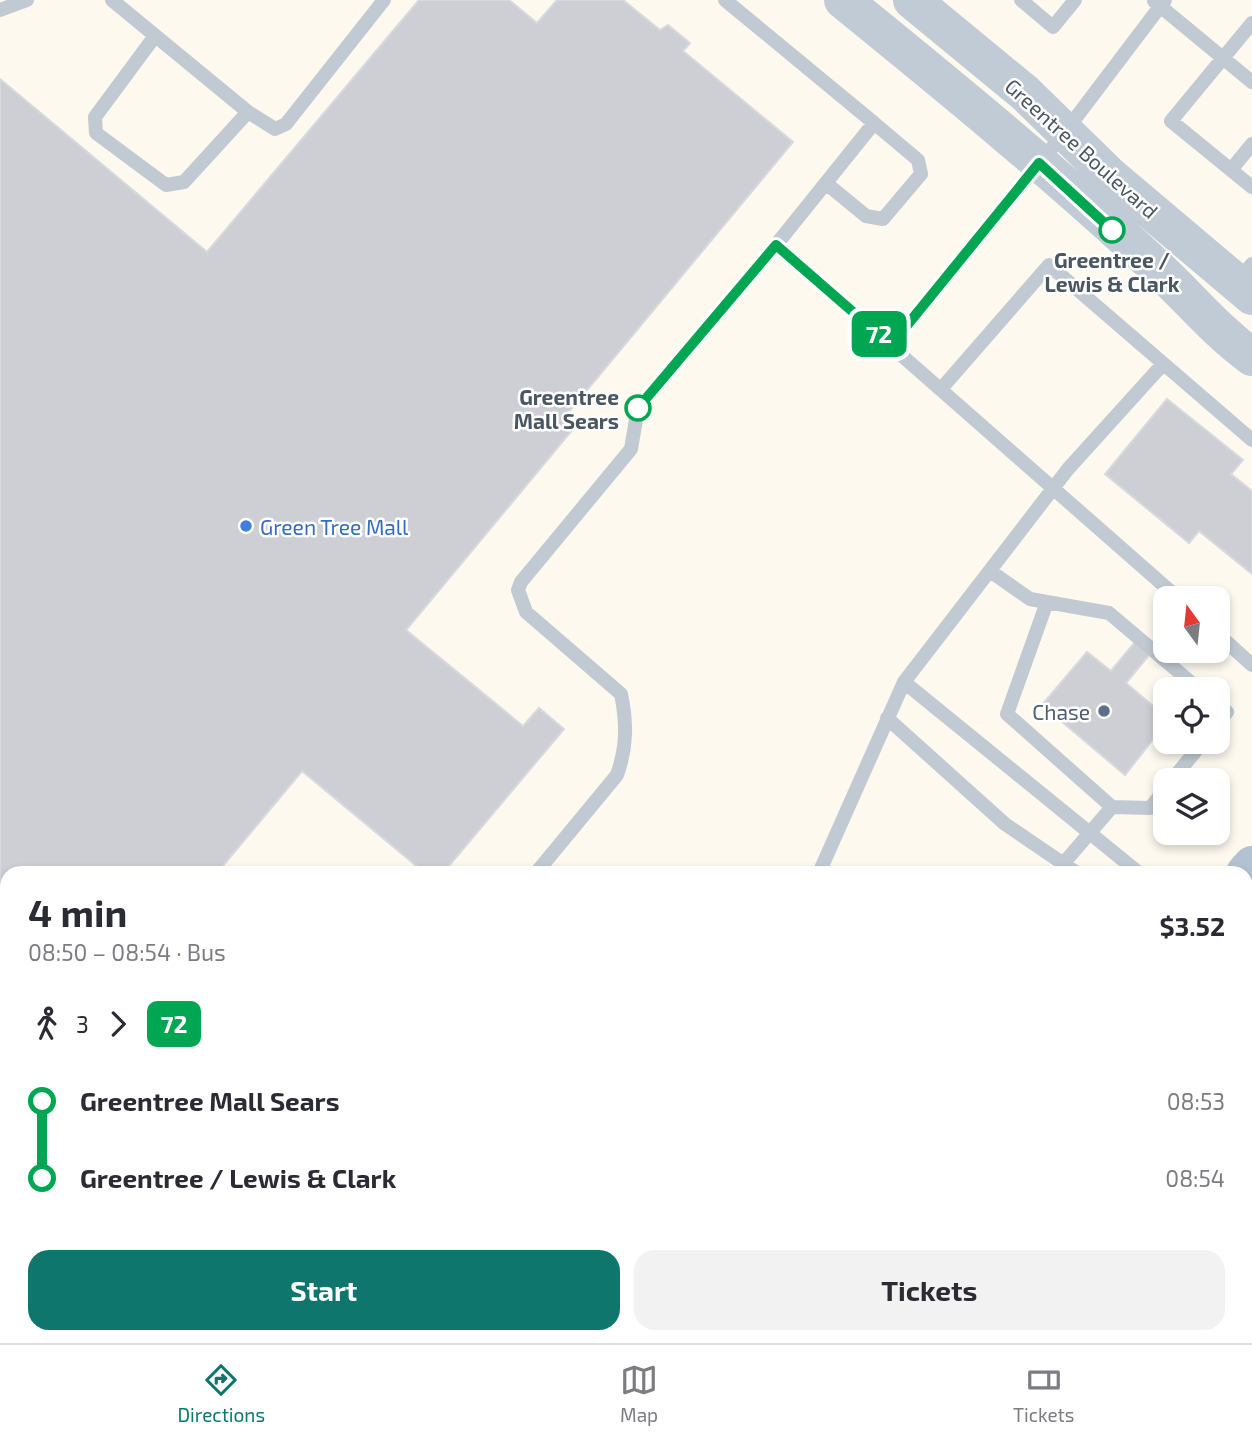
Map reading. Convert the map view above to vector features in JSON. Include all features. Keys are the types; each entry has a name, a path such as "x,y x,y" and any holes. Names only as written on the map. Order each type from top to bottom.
{"main road":[{"name":"Greentree Boulevard","path":"844,0 1039,163 1155,265 1234,344 1252,357"},
{"name":"Greentree Boulevard","path":"912,0 1025,93 1110,176 1247,281"}],"lane":[{"path":"0,7 4,0"},
{"path":"0,7 27,0"},
{"path":"119,2 155,36 248,112 275,129 286,124 384,0"},
{"path":"725,0 918,160 921,174 883,219 866,216 827,184"},
{"path":"1021,0 1053,27 1075,0"},
{"path":"891,345 1065,132 1159,2 1252,82"},
{"path":"1252,23 1171,121 1252,187"},
{"path":"155,36 95,117 96,133 166,185 184,183 248,112"},
{"path":"542,866 617,775 624,756 626,728 621,694 526,612 518,590 521,582 631,449 638,408 827,184 874,122"},
{"path":"1231,170 1252,144"},
{"path":"776,245 1165,586"},
{"path":"941,389 1049,265 1252,440"},
{"path":"822,866 904,682 1054,487 1163,364"},
{"path":"990,570 1030,599 1109,613 1185,677"},
{"path":"1047,602 1007,714 1112,807 1150,808 1153,804"},
{"path":"1230,645 1252,665"},
{"path":"904,682 1130,866"},
{"path":"887,718 1005,824 1066,866"},
{"path":"1182,768 1193,754"},
{"path":"1063,864 1112,807"}],"shaded area":[{"path":"0,0 1252,0 1252,866 0,866"}],"building":[{"name":"Green Tree Mall","path":"419,0 509,0 537,23 557,0 623,0 660,30 668,25 690,43 683,51 793,142 568,413 579,422 406,630 523,726 539,708 564,729 449,866 417,866 302,771 223,866 0,866 0,79 207,252"},
{"path":"1167,399 1243,460 1231,474 1252,491 1252,574 1199,531 1189,543 1105,474"},
{"name":"Chase","path":"1135,642 1150,654 1126,683 1153,706 1153,739 1125,775 1042,705 1087,652 1111,671"}],"bus line":[{"name":"72","path":"638,408 776,245 891,345 1039,163 1112,230"}],"place":[{"name":"Greentree / Lewis & Clark","path":"1112,230"},
{"name":"Greentree Mall Sears","path":"638,408"},
{"name":"Green Tree Mall","path":"246,526"},
{"name":"Chase","path":"1104,711"}]}
